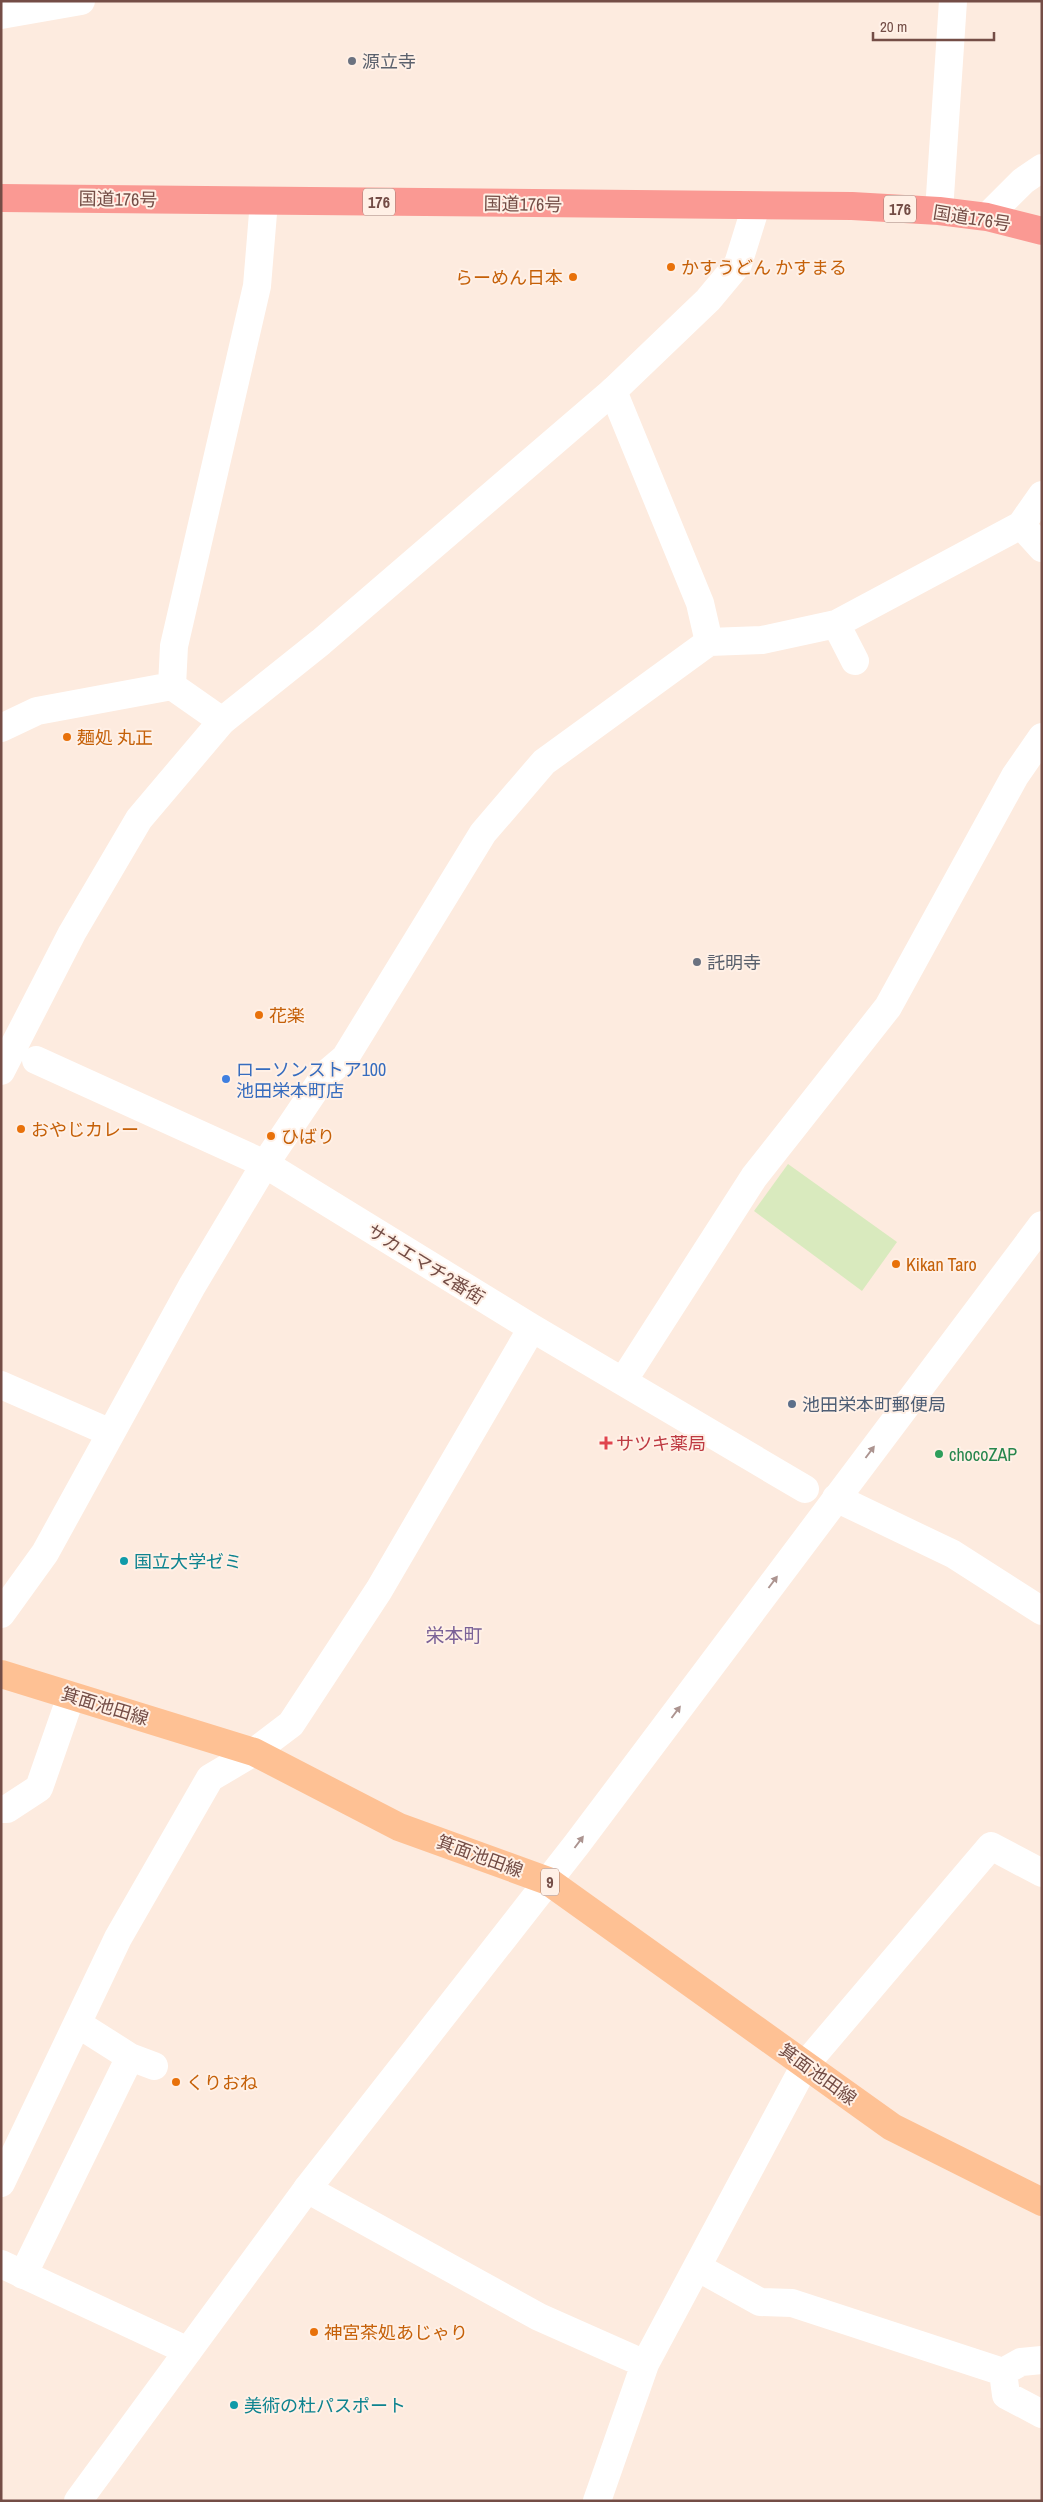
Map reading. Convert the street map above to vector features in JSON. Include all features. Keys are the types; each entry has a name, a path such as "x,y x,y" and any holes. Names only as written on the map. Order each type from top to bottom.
{"highway":[{"name":"国道176号","path":"1,198 852,206 939,211 987,217 1042,231"}],"main road":[{"name":"箕面池田線","path":"1,1674 254,1752 399,1827 548,1881 892,2127 1042,2202"}],"street":[{"path":"1,15 81,1"},
{"path":"939,211 953,1"},
{"path":"987,217 1023,181 1042,168"},
{"path":"172,686 174,646 257,286 264,201"},
{"path":"1,1071 72,933 139,819 222,721 321,642 613,391 708,300 738,264 756,206"},
{"path":"613,391 700,603 709,642"},
{"path":"1,1614 45,1553 192,1286 265,1164 324,1075 345,1058 483,834 544,762 709,642 762,640 836,624 1021,525 1042,495"},
{"path":"1021,525 1042,548"},
{"path":"836,624 855,661"},
{"path":"1,728 37,711 172,686 222,721"},
{"path":"623,1381 754,1177 888,1007 1015,776 1042,737"},
{"name":"サカエマチ2番街","path":"36,1060 265,1164 532,1328 805,1489"},
{"path":"78,2501 307,2189 548,1881 1042,1225"},
{"path":"1,2183 118,1938 210,1778 254,1752 291,1724 379,1590 532,1328"},
{"path":"1,1385 111,1433"},
{"path":"836,1498 953,1554 1042,1611"},
{"path":"1,1809 6,1809 38,1788 71,1696"},
{"path":"597,2501 645,2364 805,2065 991,1846 1042,1873"},
{"path":"78,2024 142,2062 12,2270 188,2352"},
{"path":"307,2189 539,2317 645,2364"},
{"path":"697,2267 760,2302 792,2302 1003,2372 1021,2362 1042,2360"},
{"path":"1003,2372 1006,2395 1042,2414"}],"green space":[{"path":"788,1164 897,1242 862,1291 754,1211"}],"place":[{"name":"源立寺","path":"352,61"},
{"name":"かすうどん かすまる","path":"671,267"},
{"name":"らーめん日本","path":"573,277"},
{"name":"麺処 丸正","path":"67,737"},
{"name":"託明寺","path":"697,962"},
{"name":"花楽","path":"259,1015"},
{"name":"ローソンストア100 池田栄本町店","path":"226,1079"},
{"name":"おやじカレー","path":"21,1129"},
{"name":"ひばり","path":"271,1136"},
{"name":"Kikan Taro","path":"896,1264"},
{"name":"池田栄本町郵便局","path":"792,1404"},
{"name":"サツキ薬局","path":"606,1443"},
{"name":"chocoZAP","path":"939,1454"},
{"name":"国立大学ゼミ","path":"124,1561"},
{"name":"くりおね","path":"176,2082"},
{"name":"神宮茶処あじゃり","path":"314,2332"},
{"name":"美術の杜パスポート","path":"234,2405"}],"district":[{"name":"栄本町","path":"454,1635"}]}
